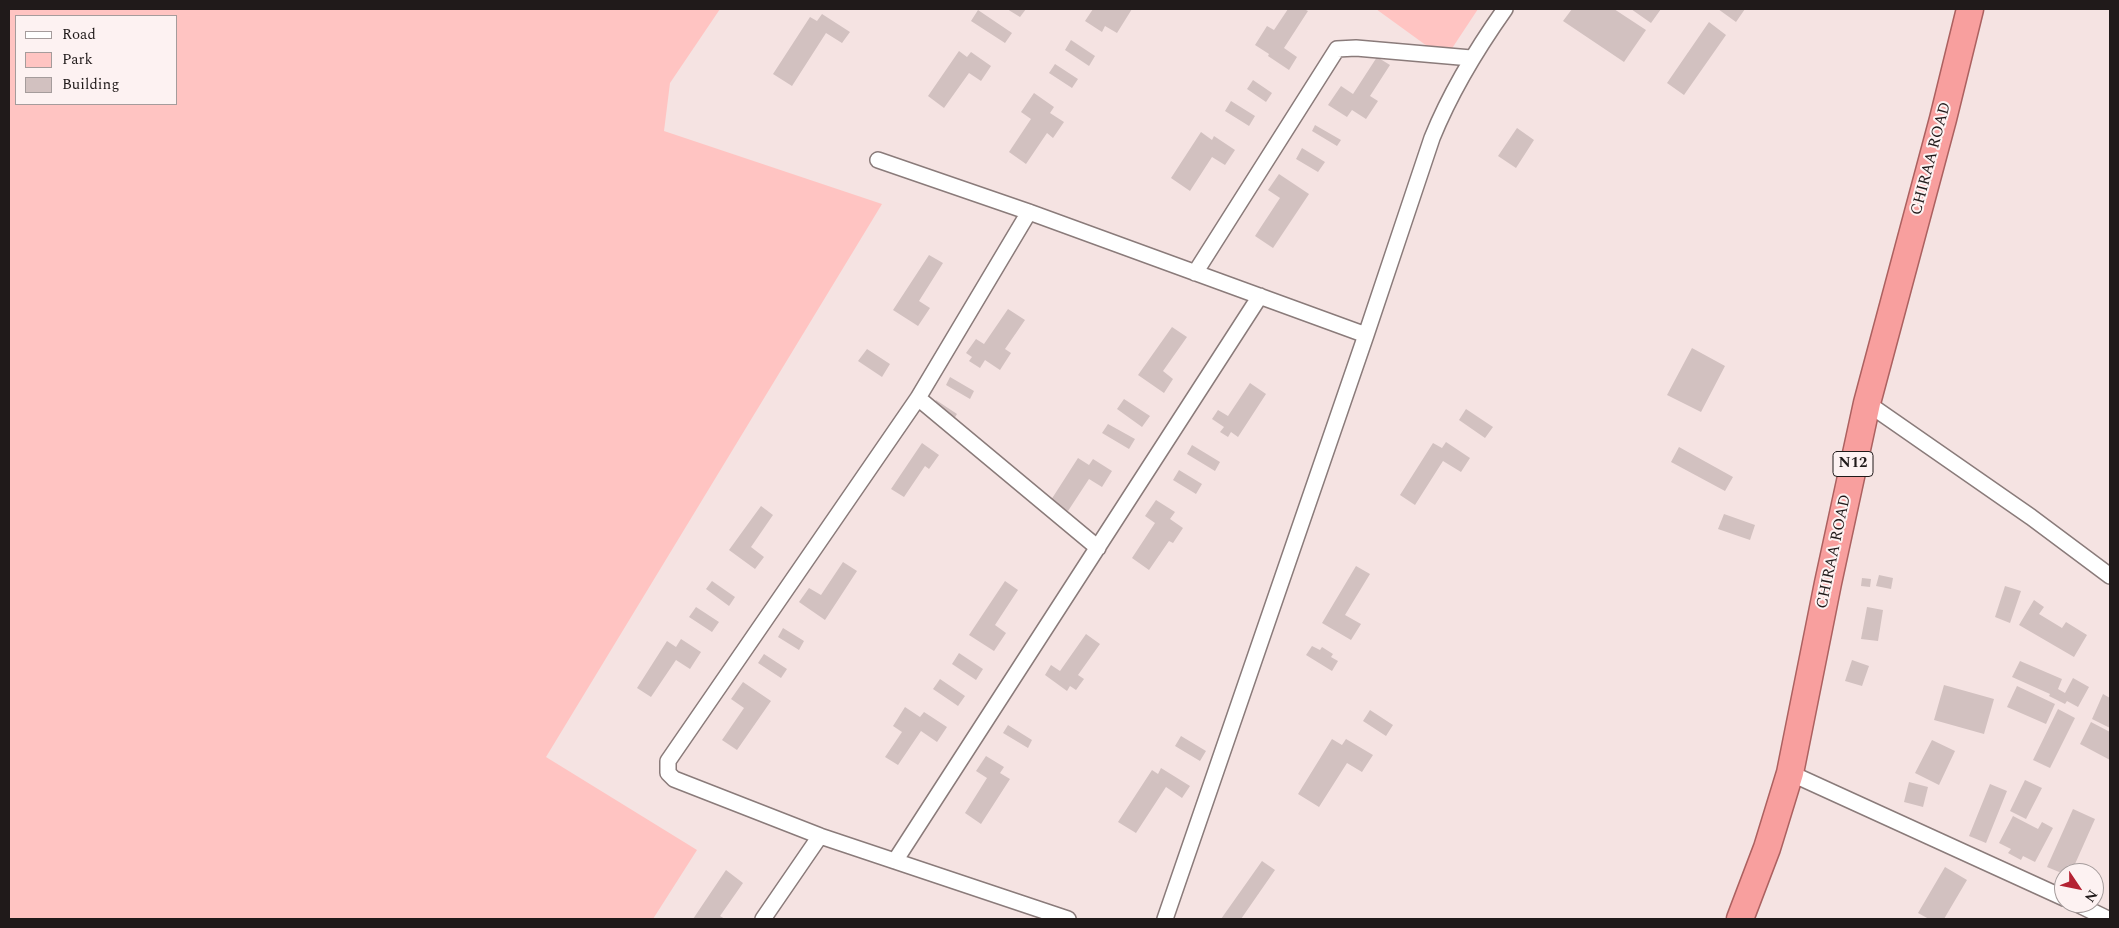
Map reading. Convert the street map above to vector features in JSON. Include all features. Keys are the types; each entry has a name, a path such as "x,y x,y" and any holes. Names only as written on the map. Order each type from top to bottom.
{"highway":[{"name":"CHIRAA ROAD","path":"1740,919 1767,848 1790,772 1867,403 1943,119 1970,9"}],"street":[{"path":"1165,919 1432,138 1444,108 1471,58 1505,9"},
{"path":"1195,273 1338,49 1356,48 1471,58"},
{"path":"878,160 1029,212 1366,335"},
{"path":"1029,212 918,398 668,762 668,773 674,779 820,836 1068,919"},
{"path":"895,861 1260,296"},
{"path":"918,398 1098,548"},
{"path":"1867,403 2110,576"},
{"path":"1790,772 2054,893"},
{"path":"762,919 820,836"},
{"path":"2096,913 2108,919"}],"green space":[{"path":"9,9 720,9 670,83 664,131 882,204 546,757 697,850 653,919 9,919"},
{"path":"1376,9 1478,9 1445,59"}],"building":[{"path":"1007,9 1026,9 1020,17"},
{"path":"1093,9 1132,9 1117,33 1105,26 1102,32 1085,21"},
{"path":"1288,9 1304,9 1308,11 1284,48 1297,57 1289,70 1255,45 1267,26 1274,30"},
{"path":"1572,9 1614,9 1646,30 1624,62 1563,21"},
{"path":"1631,9 1661,9 1651,23"},
{"path":"1718,9 1745,9 1736,22"},
{"path":"978,10 1012,33 1005,43 971,21"},
{"path":"822,14 850,32 842,43 826,33 792,86 773,74 810,17 817,21"},
{"path":"1709,22 1726,35 1684,95 1667,83"},
{"path":"1071,40 1095,56 1089,66 1065,50"},
{"path":"959,51 967,57 971,52 991,66 981,81 969,73 944,108 928,96"},
{"path":"1377,57 1390,65 1370,96 1378,101 1366,119 1352,110 1347,117 1328,105 1341,86 1353,94"},
{"path":"1055,64 1078,79 1072,88 1049,73"},
{"path":"1253,80 1272,93 1266,102 1247,89"},
{"path":"1034,93 1054,107 1050,113 1064,122 1053,138 1047,133 1026,164 1009,152 1031,119 1021,112"},
{"path":"1231,101 1255,116 1249,126 1225,111"},
{"path":"1315,125 1341,140 1337,146 1312,131"},
{"path":"1517,128 1534,140 1516,168 1498,156"},
{"path":"1201,132 1212,140 1214,136 1235,150 1225,165 1212,157 1190,191 1171,178"},
{"path":"1302,148 1325,162 1318,172 1296,159"},
{"path":"1279,174 1309,194 1273,248 1255,236 1280,198 1268,190"},
{"path":"929,255 943,263 919,301 930,308 918,326 893,310"},
{"path":"1008,309 1025,320 1005,349 1011,353 1000,370 985,360 980,368 969,361 972,357 966,353 976,339 984,344"},
{"path":"1172,327 1187,337 1163,371 1173,379 1164,393 1138,375"},
{"path":"1692,348 1725,366 1701,412 1667,395"},
{"path":"867,349 890,364 882,377 858,361"},
{"path":"950,377 974,391 970,399 946,385"},
{"path":"1250,383 1266,394 1238,437 1231,432 1228,437 1220,432 1224,427 1212,419 1218,410 1228,416"},
{"path":"1124,399 1150,416 1142,427 1117,409"},
{"path":"936,400 957,414 952,422 931,408"},
{"path":"1466,409 1493,427 1485,438 1459,420"},
{"path":"1108,424 1135,439 1129,449 1102,433"},
{"path":"1446,442 1470,458 1461,472 1443,461 1415,505 1400,495 1433,443 1442,448"},
{"path":"922,443 939,455 929,469 925,466 904,497 891,489"},
{"path":"1192,445 1220,462 1215,471 1187,454"},
{"path":"1679,447 1733,477 1725,491 1671,462"},
{"path":"1078,458 1089,465 1093,459 1112,471 1102,487 1089,479 1068,511 1051,500"},
{"path":"1179,470 1202,484 1196,494 1173,480"},
{"path":"1156,500 1175,512 1170,519 1183,528 1173,543 1169,541 1149,570 1132,558 1155,523 1145,516"},
{"path":"761,506 773,515 751,547 764,557 755,569 729,550"},
{"path":"1724,514 1755,525 1750,540 1718,529"},
{"path":"843,562 857,571 825,620 799,602 809,588 821,595"},
{"path":"1356,566 1370,574 1345,615 1361,624 1351,640 1322,623"},
{"path":"1879,575 1893,578 1891,589 1876,586"},
{"path":"1862,578 1871,579 1870,587 1861,586"},
{"path":"712,581 735,597 729,606 706,589"},
{"path":"1005,581 1018,590 995,625 1006,633 994,651 969,635"},
{"path":"2005,586 2021,591 2010,623 1995,617"},
{"path":"2034,600 2044,607 2039,614 2062,628 2066,622 2087,635 2074,657 2019,625"},
{"path":"696,607 719,622 712,632 689,617"},
{"path":"1867,607 1883,610 1878,641 1861,639"},
{"path":"783,628 804,641 799,650 778,637"},
{"path":"1086,634 1100,644 1078,675 1084,679 1076,690 1070,686 1067,691 1045,675 1051,665 1060,671"},
{"path":"681,639 701,652 690,669 676,660 651,697 637,688 667,641 676,647"},
{"path":"1312,646 1320,650 1322,647 1333,654 1331,657 1338,661 1332,671 1306,655"},
{"path":"959,653 983,669 976,680 952,664"},
{"path":"764,654 787,669 781,678 758,663"},
{"path":"1852,660 1869,666 1862,686 1845,681"},
{"path":"2020,661 2062,679 2058,689 2065,693 2073,678 2089,687 2078,707 2067,701 2065,704 2049,696 2050,694 2012,677"},
{"path":"940,679 965,696 958,706 933,689"},
{"path":"743,682 771,701 737,750 722,740 744,708 731,699"},
{"path":"1944,685 1994,699 1984,734 1934,720"},
{"path":"2017,686 2055,704 2046,724 2007,707"},
{"path":"2103,694 2110,698 2110,728 2092,719"},
{"path":"905,707 920,717 924,712 947,727 937,742 921,731 898,765 885,757 902,732 893,726"},
{"path":"2058,709 2075,718 2050,768 2033,760"},
{"path":"1370,710 1393,725 1386,736 1363,721"},
{"path":"2091,722 2110,732 2110,760 2080,744"},
{"path":"1008,725 1032,740 1028,748 1003,733"},
{"path":"1181,736 1206,751 1200,761 1175,746"},
{"path":"1332,739 1342,745 1346,739 1373,755 1362,772 1347,763 1319,807 1298,794"},
{"path":"1932,740 1955,751 1939,785 1915,773"},
{"path":"986,756 1004,767 1000,773 1010,779 981,824 965,813 987,778 976,771"},
{"path":"1161,768 1190,786 1182,798 1166,787 1136,833 1118,822 1152,770 1158,774"},
{"path":"2025,780 2042,788 2026,819 2010,811"},
{"path":"1909,782 1928,787 1923,807 1904,802"},
{"path":"1990,784 2007,791 1986,843 1969,836"},
{"path":"2073,809 2095,819 2075,863 2054,863 2054,870 2047,867"},
{"path":"2013,816 2038,829 2042,822 2053,828 2035,862 2023,856 2021,860 2008,853 2011,849 1999,843"},
{"path":"1262,861 1275,870 1241,919 1221,919"},
{"path":"1945,867 1967,880 1944,919 1929,919 1918,913"},
{"path":"726,870 743,883 720,916 725,919 693,919"}]}
